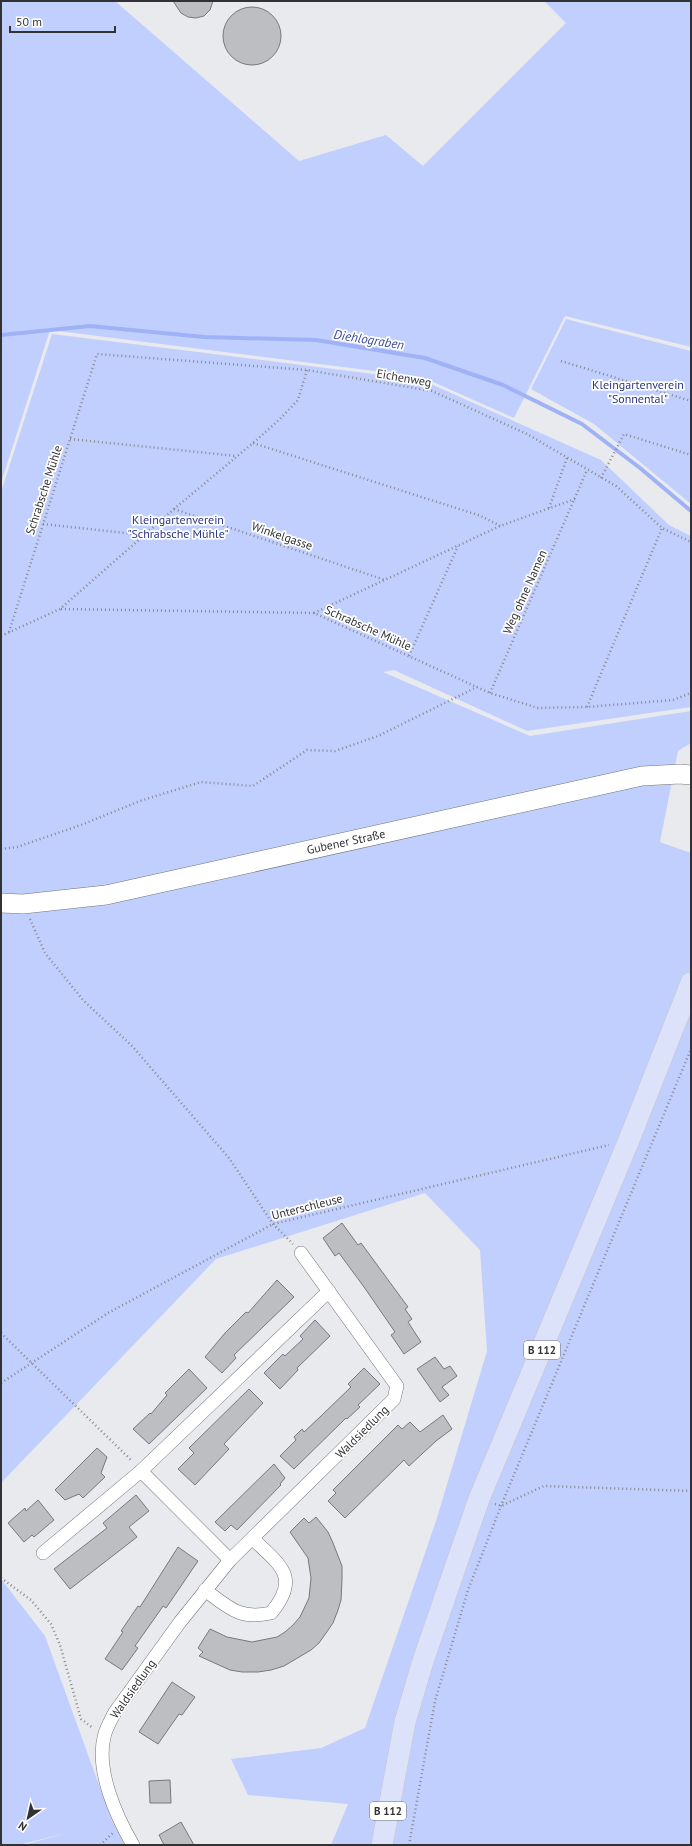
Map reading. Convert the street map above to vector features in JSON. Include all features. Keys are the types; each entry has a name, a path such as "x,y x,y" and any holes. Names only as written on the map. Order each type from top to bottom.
{"main road":[{"name":"Gubener Straße","path":"1,902 23,904 106,895 642,776 680,774 691,775"},
{"name":"B 112","path":"382,1845 405,1722 423,1661 480,1499 629,1140 691,983"}],"street":[{"name":"Waldsiedlung","path":"133,1845 121,1825 105,1778 102,1759 104,1738 115,1712 205,1590 230,1560 394,1400 397,1386 301,1252"},
{"path":"42,1553 141,1471 328,1291"},
{"path":"141,1471 230,1560"},
{"path":"205,1590 227,1607 241,1613 256,1616 271,1613 284,1594 287,1583 285,1574 280,1565 253,1539"}],"path":[{"name":"Eichenweg","path":"98,354 307,370 432,391 527,434 616,486 662,528 691,542"},
{"name":"Schrabsche Mühle","path":"9,632 98,354"},
{"path":"561,361 691,401"},
{"path":"1,636 60,609 174,509 280,420 298,400 307,370"},
{"path":"601,478 624,434 691,455"},
{"path":"70,439 238,456"},
{"path":"253,443 481,516 500,526"},
{"path":"549,509 567,458"},
{"name":"Weg ohne Namen","path":"490,693 587,470"},
{"name":"Schrabsche Mühle","path":"314,613 500,526 575,499"},
{"name":"Winkelgasse","path":"174,509 385,580"},
{"path":"43,524 144,535"},
{"path":"587,707 662,528"},
{"path":"409,656 458,546"},
{"path":"60,609 314,613"},
{"name":"Schrabsche Mühle","path":"314,613 490,693 538,708 587,707 673,700 691,693"},
{"path":"1,849 17,847 81,825 140,801 201,782 253,786 307,750 335,751 378,736 477,687"},
{"path":"23,904 45,953 83,1000 132,1046 229,1158 273,1224 301,1252"},
{"path":"409,1845 435,1701 468,1590 501,1506 691,1049"},
{"name":"Unterschleuse","path":"1,1383 108,1313 273,1224 629,1140"},
{"path":"1,1333 141,1471"},
{"path":"513,1500 544,1486 691,1491"},
{"path":"1,1578 31,1600 51,1624 60,1645 80,1719 104,1738"}],"green space":[{"path":"1,1 115,1 299,161 386,135 423,166 566,23 544,1 691,1 691,347 565,316 514,418 422,377 50,330 1,483"},
{"name":"Kleingartenverein \"Sonnental\"","path":"566,319 691,351 691,504 594,424 531,389"},
{"name":"Kleingartenverein \"Schrabsche Mühle\"","path":"52,334 422,380 601,460 669,525 691,536 691,707 527,731 394,670 383,672 530,736 691,711 691,743 678,751 660,842 691,853 691,1845 331,1845 348,1804 248,1795 231,1759 321,1748 365,1728 436,1521 487,1351 480,1250 425,1193 216,1259 1,1483 1,492"},
{"path":"1,1579 45,1636 112,1821 125,1845 24,1845 66,1833 19,1845 1,1845"}],"building":[{"path":"173,1 213,1 210,10 204,16 196,18 188,17 181,13"},
{"path":"252,7 268,12 276,20 281,36 276,52 268,60 252,65 236,60 228,52 223,36 228,20 236,12"},
{"path":"342,1223 358,1245 361,1243 408,1307 405,1309 412,1319 408,1322 421,1342 404,1354 391,1335 395,1332 364,1287 339,1253 335,1256 323,1238"},
{"path":"277,1280 294,1297 234,1355 236,1358 222,1373 205,1357 225,1333 246,1312 248,1313"},
{"path":"315,1320 330,1336 297,1368 298,1370 280,1389 264,1373 283,1354 285,1356 303,1339 300,1336"},
{"path":"435,1357 444,1369 450,1366 457,1376 442,1387 449,1395 440,1402 417,1369"},
{"path":"364,1368 380,1384 358,1405 360,1407 347,1419 346,1418 294,1469 280,1456 296,1440 294,1437 302,1429 304,1432 351,1387 348,1384"},
{"path":"189,1369 207,1388 149,1444 133,1429 150,1413 151,1414 167,1395 165,1393"},
{"path":"249,1389 263,1403 224,1444 229,1449 195,1485 178,1469 194,1453 189,1448"},
{"path":"443,1415 452,1429 436,1441 409,1466 404,1460 345,1518 328,1501 336,1493 333,1490 398,1425 402,1429 410,1422 420,1432"},
{"path":"97,1448 107,1457 101,1473 105,1477 83,1498 79,1494 65,1500 55,1490"},
{"path":"274,1464 285,1478 280,1484 281,1485 237,1530 231,1525 225,1531 215,1522"},
{"path":"136,1495 149,1511 129,1527 137,1537 70,1589 54,1569 107,1528 103,1523"},
{"path":"38,1500 54,1520 34,1537 32,1535 24,1542 8,1523 25,1508 26,1511"},
{"path":"316,1517 328,1532 342,1566 341,1600 333,1623 319,1643 311,1650 284,1666 258,1672 230,1670 199,1656 203,1652 198,1648 210,1629 227,1637 252,1642 277,1637 285,1632 300,1617 309,1598 311,1578 308,1558 290,1532 304,1518 309,1523"},
{"path":"178,1547 198,1561 166,1608 163,1606 135,1646 138,1648 122,1670 105,1659 123,1632 121,1631 138,1606 140,1607"},
{"path":"172,1682 195,1697 182,1715 179,1714 158,1744 139,1732"},
{"path":"170,1780 171,1803 150,1803 149,1781"},
{"path":"181,1822 194,1845 164,1845 159,1835"}],"waterway":[{"name":"Diehlograben","path":"1,335 90,326 204,337 316,340 425,358 503,385 582,424 640,468 691,511"}]}
